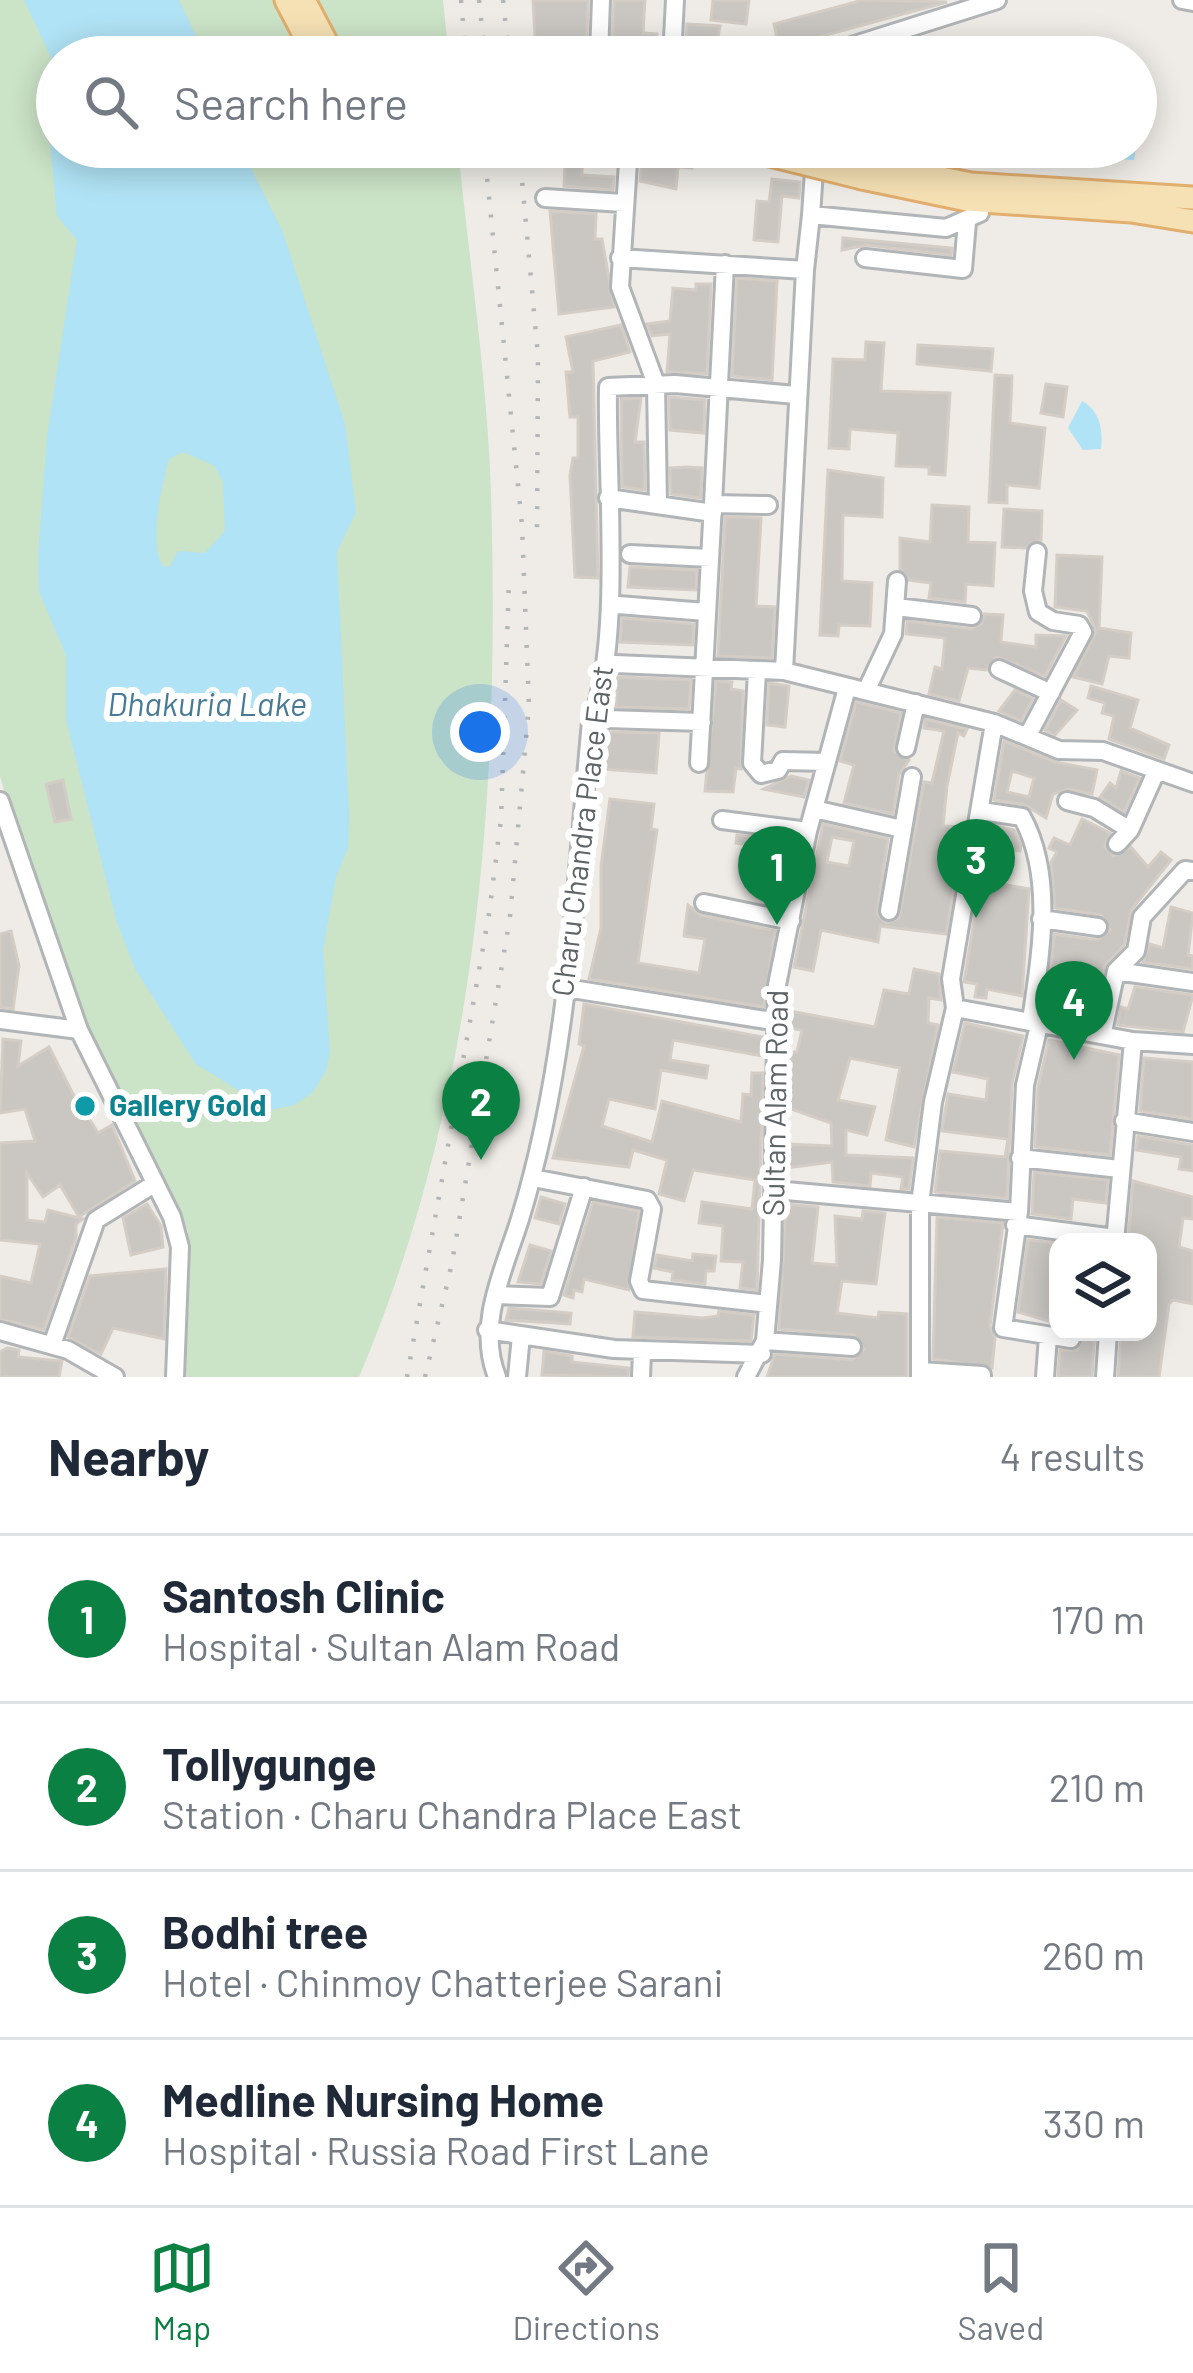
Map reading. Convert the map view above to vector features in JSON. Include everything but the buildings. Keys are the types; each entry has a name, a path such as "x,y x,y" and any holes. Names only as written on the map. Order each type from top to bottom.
{"main road":[{"path":"286,0 305,36"},
{"path":"304,0 323,36"},
{"path":"851,168 862,170"},
{"path":"857,168 971,205 1131,211 1193,221"},
{"path":"971,205 1193,198"}],"street":[{"path":"600,36 602,0"},
{"path":"673,36 675,0"},
{"path":"883,36 997,0"},
{"path":"1182,0 1193,2"},
{"path":"627,168 620,286 656,384 658,505"},
{"path":"784,671 796,395 814,168"},
{"path":"545,198 623,203"},
{"path":"811,215 946,228 971,205"},
{"path":"865,258 963,269 971,205"},
{"path":"620,258 805,270"},
{"path":"699,763 708,665 706,612 725,264"},
{"name":"Charu Chandra Place East","path":"497,1377 487,1330 533,1178 566,988 591,722 600,701 609,589 608,387 656,384 796,395"},
{"path":"608,498 713,508 768,505"},
{"path":"1028,735 1083,628 1044,619 1038,612 1033,602 1037,552"},
{"path":"630,554 710,558"},
{"path":"866,692 893,634 897,580"},
{"path":"618,605 706,612"},
{"path":"896,607 972,616"},
{"path":"615,664 784,671 994,723 1059,750 1103,751 1193,783"},
{"path":"999,669 1051,693"},
{"path":"758,671 752,763 761,773 778,770 783,761 827,762"},
{"name":"Sultan Alam Road","path":"764,1348 775,1190 777,985 808,831 847,688"},
{"path":"906,748 916,704"},
{"path":"607,719 702,722"},
{"path":"982,1375 920,1374 920,1204 933,1102 955,1008 951,980 994,723"},
{"path":"1117,844 1130,830 1156,772"},
{"path":"889,910 912,777"},
{"path":"0,801 79,1030 180,1247 175,1377"},
{"path":"1067,801 1094,808 1130,830"},
{"path":"814,809 902,829"},
{"path":"981,812 1022,817 1038,853 1044,936 1032,1013 1039,1025 1025,1085 1017,1219 1003,1328 1048,1336 1045,1377"},
{"path":"722,820 808,831"},
{"path":"1103,1032 1116,971 1136,951 1142,917 1186,869 1193,871"},
{"path":"704,903 790,921"},
{"path":"1042,919 1098,927"},
{"path":"1116,971 1193,982"},
{"path":"566,988 778,1022"},
{"path":"955,1008 1133,1040 1193,1045"},
{"path":"0,1020 79,1030"},
{"path":"1115,1233 1133,1040"},
{"path":"1124,1121 1193,1132"},
{"path":"1020,1158 1120,1169"},
{"path":"533,1178 638,1196 652,1209 639,1281 643,1290 768,1304"},
{"path":"52,1345 96,1220 154,1184"},
{"path":"496,1295 550,1297 584,1187"},
{"path":"775,1190 920,1204 1017,1219 1058,1233"},
{"path":"0,1330 52,1345 115,1377"},
{"path":"487,1330 642,1351 852,1347"},
{"path":"517,1377 521,1336"},
{"path":"1105,1377 1107,1341"},
{"path":"746,1377 764,1348"},
{"path":"640,1377 642,1351"}],"green space":[{"path":"0,0 443,0 447,36 36,36 36,168 460,168 491,492 491,718 485,830 455,1053 431,1163 399,1271 359,1377 183,1377 188,1231 83,1037 44,935 0,776"}],"water":[{"path":"24,0 179,0 196,36 41,36"},
{"name":"Dhakuria Lake","path":"53,168 251,168 282,230 345,424 356,512 337,552 348,848 336,877 323,949 330,1052 326,1071 312,1093 294,1105 270,1110 196,1064 135,969 117,923 66,720 66,655 39,592 47,436 77,240 57,216","holes":["183,452 215,466 223,483 225,531 205,553 178,551 170,566 164,567 156,531 169,459"]},
{"path":"1082,401 1099,421 1101,449 1083,450 1068,428"}],"railway":[{"path":"461,0 464,36"},
{"path":"479,0 483,36"},
{"path":"503,0 507,36"},
{"path":"425,1377 452,1263 510,917 529,706 522,525 486,168"},
{"path":"521,168 538,356 537,534"},
{"path":"407,1377 489,914 501,819 509,581"}],"place":[{"name":"Bodhi tree","path":"976,918"},
{"name":"Santosh Clinic","path":"777,925"},
{"name":"Medline Nursing Home","path":"1074,1060"},
{"name":"Gallery Gold","path":"85,1106"},
{"name":"Tollygunge","path":"481,1160"}]}
